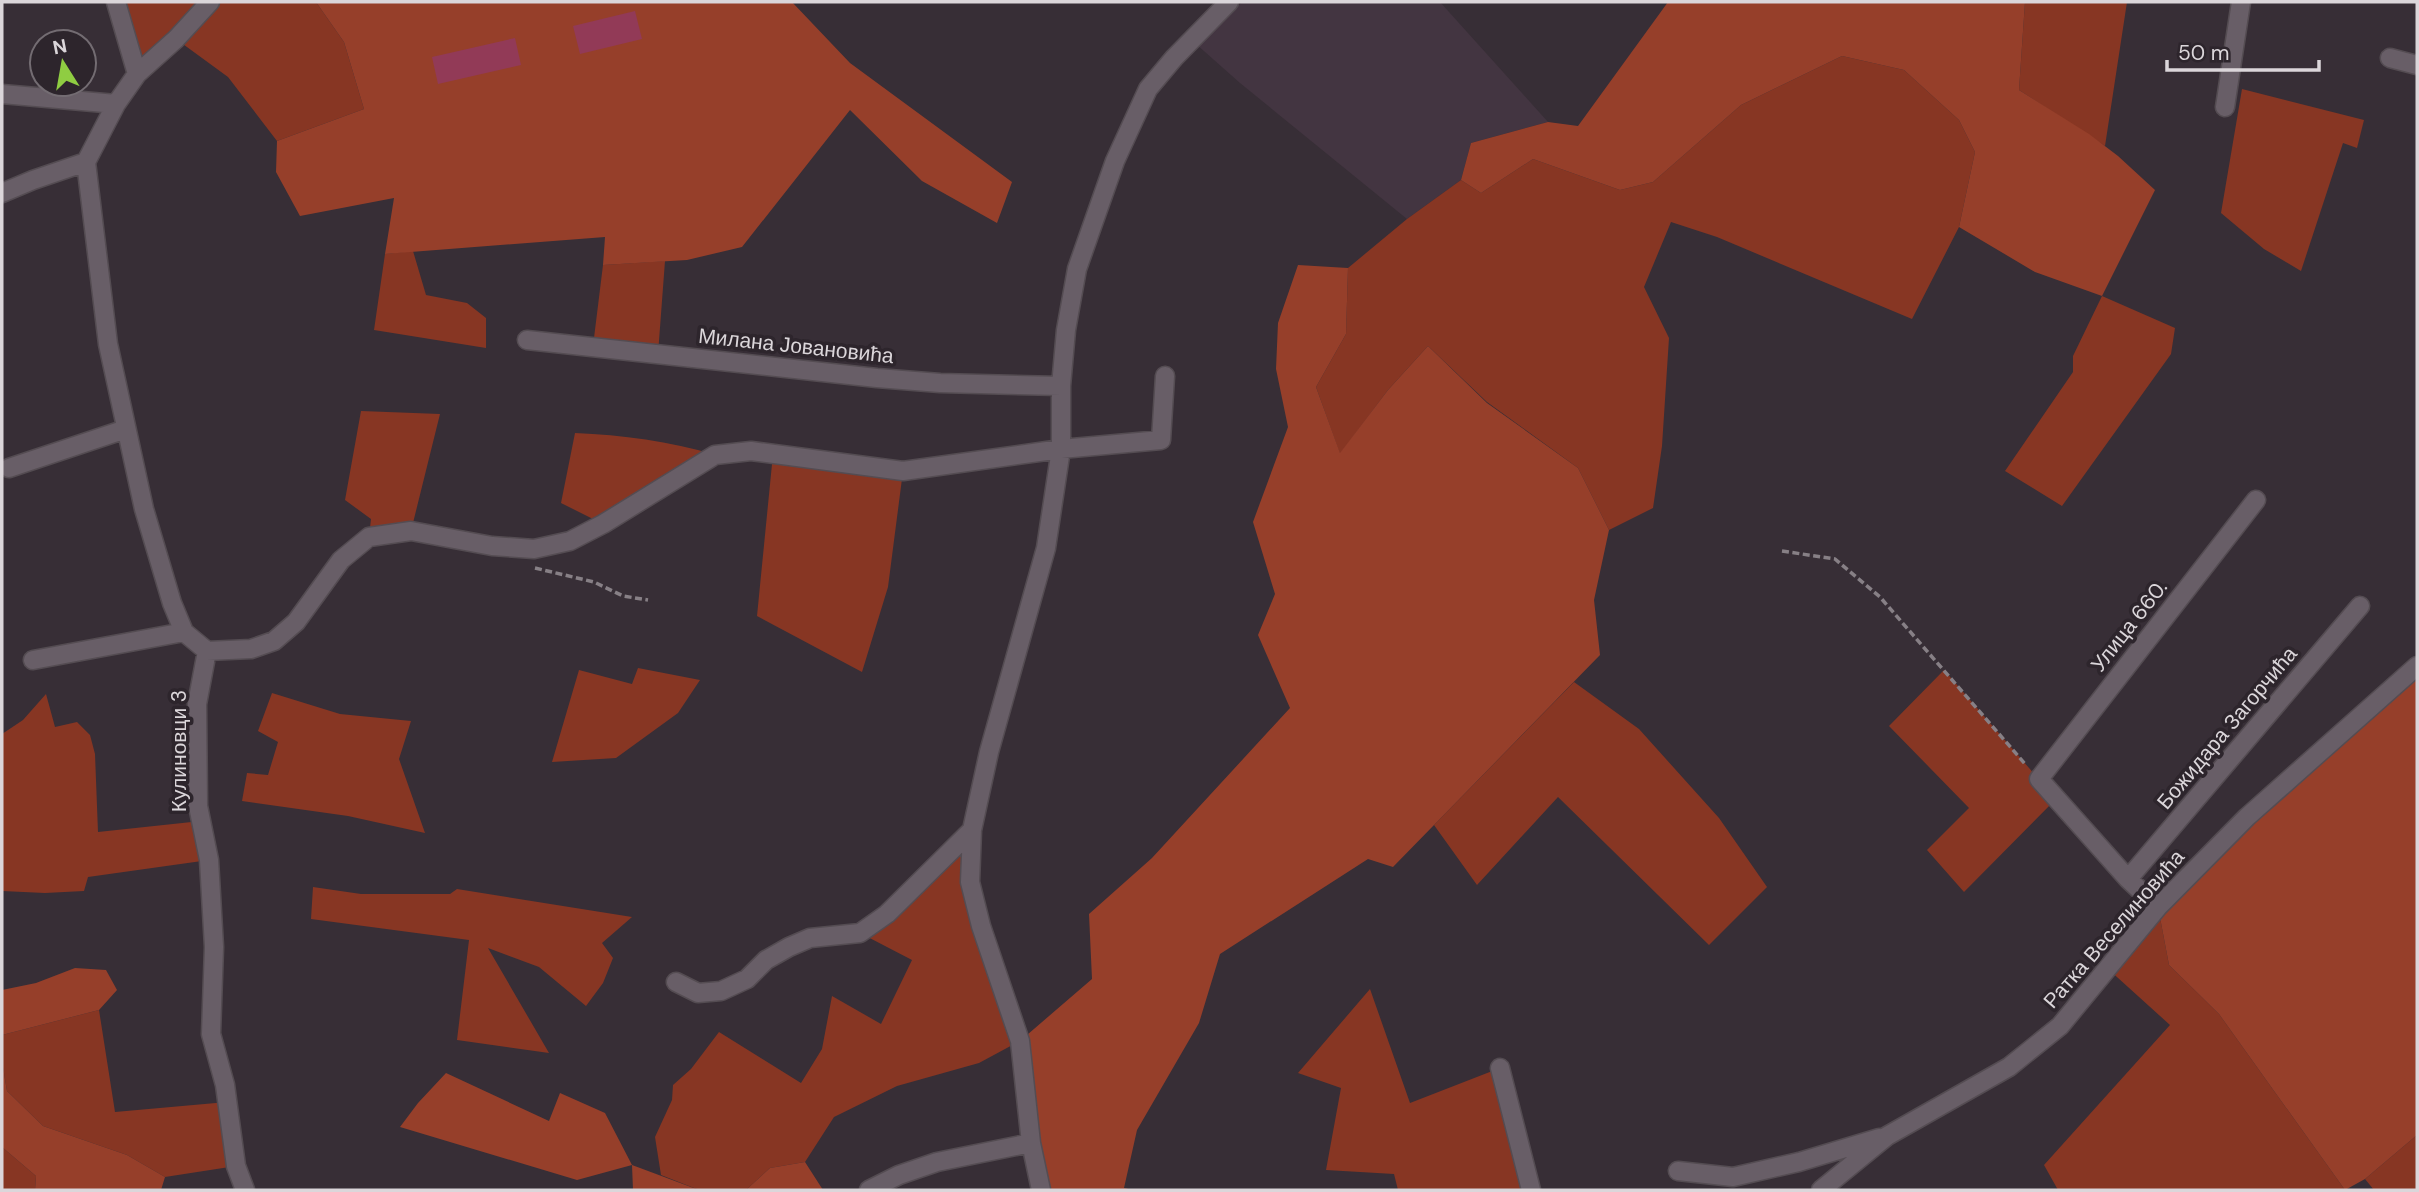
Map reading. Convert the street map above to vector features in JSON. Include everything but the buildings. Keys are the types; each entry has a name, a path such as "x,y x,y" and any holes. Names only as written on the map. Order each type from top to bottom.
{"street":[{"path":"116,2 137,74"},
{"path":"210,2 137,74 116,104 86,162 102,307 144,509 172,603 184,632 207,651 251,649 274,641 296,622 341,561 369,537 411,531 492,546 534,549 570,541 603,524 715,455 751,452 904,471 1061,449 1161,440 1165,376"},
{"path":"1041,1190 1031,1143 1020,1041 981,926 970,882 972,830 989,752 1046,548 1061,449 1061,386 1066,330 1077,269 1115,161 1148,89 1229,2"},
{"path":"2225,107 2241,2"},
{"path":"2390,58 2417,65"},
{"path":"2,94 116,104"},
{"path":"2,193 86,162"},
{"name":"Милана Јовановића","path":"527,340 877,378 940,383 1061,386"},
{"path":"9,468 126,429"},
{"name":"Улица 660.","path":"2039,779 2256,500"},
{"name":"Божидара Загорчића","path":"2128,879 2360,606"},
{"path":"33,660 184,632"},
{"name":"Кулиновци 3","path":"207,651 197,704 198,806 209,860 214,947 211,1034 225,1086 236,1166 245,1190"},
{"name":"Ратка Веселиновића","path":"1821,1190 1887,1136 2009,1067 2060,1026 2158,907 2247,817 2417,666"},
{"path":"2039,779 2128,879 2158,907"},
{"path":"676,982 698,993 721,991 747,979 766,960 810,938 860,933 887,914 972,830"},
{"path":"1500,1068 1531,1190"},
{"path":"1678,1171 1733,1177 1799,1162 1887,1136"},
{"path":"869,1190 898,1175 937,1162 1031,1143"}],"path":[{"path":"1782,551 1835,559 1880,597 2039,779"},
{"path":"533,566 541,571 594,582 623,596 648,600"}],"shaded area":[{"path":"116,2 316,2 344,42 364,109 277,141 228,77 176,39 137,74"},
{"path":"316,2 792,2 850,63 1012,182 997,223 922,181 850,110 742,247 687,260 603,265 605,237 385,254 394,198 300,216 276,172 277,141 364,109 344,42"},
{"path":"1242,2 1440,2 1548,122 1471,143 1461,180 1407,219 1196,44"},
{"path":"1668,2 2025,2 2019,90 2089,134 2155,190 2102,296 2035,272 1959,227 1975,152 1959,120 1904,70 1842,56 1741,105 1653,182 1620,190 1533,159 1481,193 1461,180 1471,143 1548,122 1578,126"},
{"path":"2025,2 2127,2 2105,146 2019,90"},
{"path":"1842,56 1904,70 1959,120 1975,152 1959,227 1912,319 1717,237 1671,222 1644,287 1669,338 1662,446 1653,508 1609,530 1578,468 1487,402 1428,346 1388,390 1340,454 1316,387 1346,334 1348,268 1407,219 1461,180 1481,193 1533,159 1620,190 1653,182 1741,105"},
{"path":"2242,89 2364,120 2357,148 2343,143 2301,271 2264,249 2221,213"},
{"path":"413,251 426,295 467,303 486,318 486,348 374,330 385,254"},
{"path":"665,261 658,354 593,346 603,265"},
{"path":"1298,265 1348,268 1346,334 1316,387 1340,453 1388,390 1428,346 1487,403 1578,468 1609,530 1594,600 1600,655 1393,867 1368,859 1220,954 1199,1023 1137,1130 1124,1188 1133,1190 1041,1190 1020,1041 1092,979 1089,914 1152,858 1290,708 1258,635 1275,594 1253,522 1288,427 1276,369 1278,323"},
{"path":"2102,296 2175,328 2171,354 2062,506 2005,471 2073,372 2073,356"},
{"path":"361,411 440,414 411,531 369,537 371,519 345,500"},
{"path":"575,433 646,440 715,455 603,524 561,503"},
{"path":"773,454 903,471 888,587 862,672 757,616"},
{"path":"2417,666 2417,1135 2365,1179 2345,1190 2219,1014 2169,965 2158,907"},
{"path":"638,668 700,680 678,713 616,758 552,762 579,670 632,684"},
{"path":"1944,670 2056,799 1964,892 1927,850 1969,808 1889,726"},
{"path":"1574,682 1639,729 1719,818 1767,887 1709,945 1558,797 1477,885 1434,825"},
{"path":"272,693 340,714 411,721 399,759 425,833 348,816 242,801 247,773 268,775 278,742 258,731"},
{"path":"46,694 55,727 77,722 90,735 95,754 98,832 201,821 209,860 88,877 84,891 2,891 2,734 23,720"},
{"path":"963,839 970,882 1020,1041 979,1063 897,1086 834,1117 805,1162 770,1168 746,1190 699,1190 661,1175 655,1137 672,1100 673,1085 691,1069 719,1032 801,1083 822,1049 832,996 881,1024 912,960 860,933"},
{"path":"313,887 361,894 450,894 457,889 632,917 602,943 613,958 603,983 586,1006 539,967 488,948 549,1053 457,1040 469,940 311,919"},
{"path":"2158,907 2169,965 2219,1014 2345,1190 2058,1190 2044,1165 2170,1025 2107,968"},
{"path":"75,968 106,970 117,990 99,1010 2,1035 2,990 36,983"},
{"path":"1370,989 1410,1103 1500,1068 1531,1190 1398,1190 1394,1174 1326,1170 1341,1088 1298,1073"},
{"path":"99,1010 115,1112 227,1102 236,1166 165,1177 127,1155 43,1126 7,1091 2,1062 2,1035"},
{"path":"2,1062 7,1091 43,1126 127,1155 165,1177 161,1190 35,1190 36,1176 2,1147"},
{"path":"446,1073 549,1121 560,1093 605,1113 632,1165 577,1180 400,1127"},
{"path":"2417,1135 2417,1190 2374,1190 2365,1179"},
{"path":"2,1147 36,1176 35,1190 2,1190"},
{"path":"805,1162 823,1190 746,1190 770,1168"},
{"path":"632,1165 699,1190 633,1190"}]}
